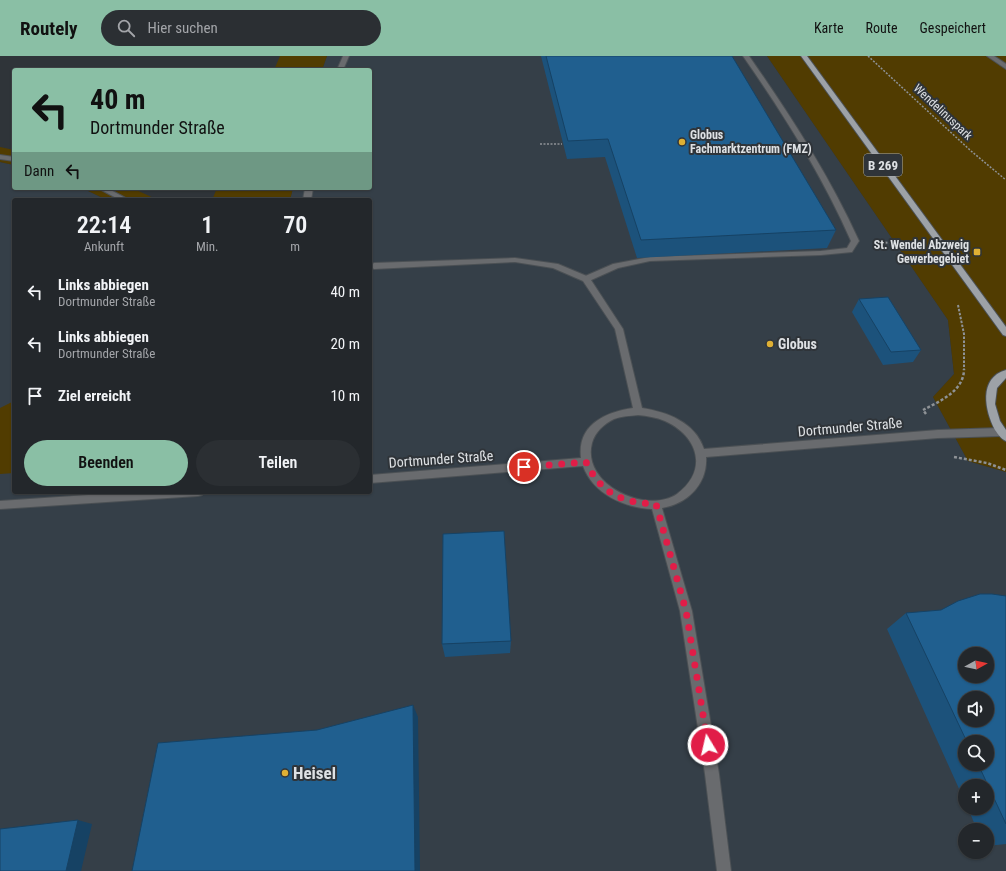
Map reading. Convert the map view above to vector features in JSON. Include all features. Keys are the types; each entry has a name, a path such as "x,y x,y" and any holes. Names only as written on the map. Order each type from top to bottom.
{"main road":[{"name":"B 269","path":"804,56 1006,333"},
{"path":"1004,434 992,415 989,400 992,387 1000,377 1006,374"}],"street":[{"path":"341,68 346,56"},
{"path":"586,279 616,266 650,259 821,253 849,250 856,241 842,209 791,121 746,56"},
{"path":"990,56 1006,67"},
{"path":"0,157 12,159"},
{"path":"106,190 121,198"},
{"path":"372,266 515,260 555,266 586,279 619,329 638,411"},
{"path":"638,411 665,417 684,428 694,440 701,454 702,468 697,481 688,493 674,500 656,504 638,504 620,498 605,488 593,476 586,462 585,446 591,432 603,420 619,413 638,411"},
{"name":"Dortmunder Straße","path":"701,454 938,434 1004,434"},
{"name":"Dortmunder Straße","path":"372,479 586,462"},
{"path":"0,505 101,496 150,494"},
{"path":"656,504 686,611 712,774 724,871"}],"path":[{"name":"Wendelinuspark","path":"868,56 971,151 1006,180"},
{"path":"540,144 562,144"},
{"path":"856,241 941,245"},
{"path":"923,410 951,395 964,376 964,334 958,304"}],"shaded area":[{"path":"280,56 327,56 323,68 275,68"},
{"path":"327,56 767,56 948,320 954,374 933,397 968,461 1006,472 1006,871 0,871 0,162 12,165 12,190 86,190 103,198 12,198 12,494 372,494 372,198 290,198 292,190 372,190 372,68 323,68"},
{"path":"767,56 1006,56 1006,472 968,461 933,397 954,374 948,320"},
{"path":"0,147 12,150 12,165 0,162"},
{"path":"86,190 136,190 154,198 103,198"},
{"path":"216,190 292,190 290,198 213,198"},
{"path":"12,402 12,473 0,474 0,408"}],"building":[{"path":"546,56 732,56 836,230 641,240 608,139 568,141"},
{"path":"888,297 921,350 891,352 859,299"},
{"path":"504,531 511,641 442,644 443,534"},
{"path":"980,594 1006,596 1006,824 994,798 994,779 985,779 981,771 994,771 994,735 964,735 960,727 994,727 994,691 958,691 958,723 906,613 941,610 958,601"},
{"path":"413,705 415,871 132,871 158,743 317,730"},
{"path":"78,820 66,871 0,871 0,829"}],"place":[{"name":"Globus Fachmarktzentrum (FMZ)","path":"682,142"},
{"name":"St. Wendel Abzweig Gewerbegebiet","path":"977,252"},
{"name":"Globus","path":"770,344"},
{"name":"Heisel","path":"285,773"}],"route":[{"path":"524,467 586,462 593,476 605,488 620,498 638,504 656,504 686,611 708,745"}]}
